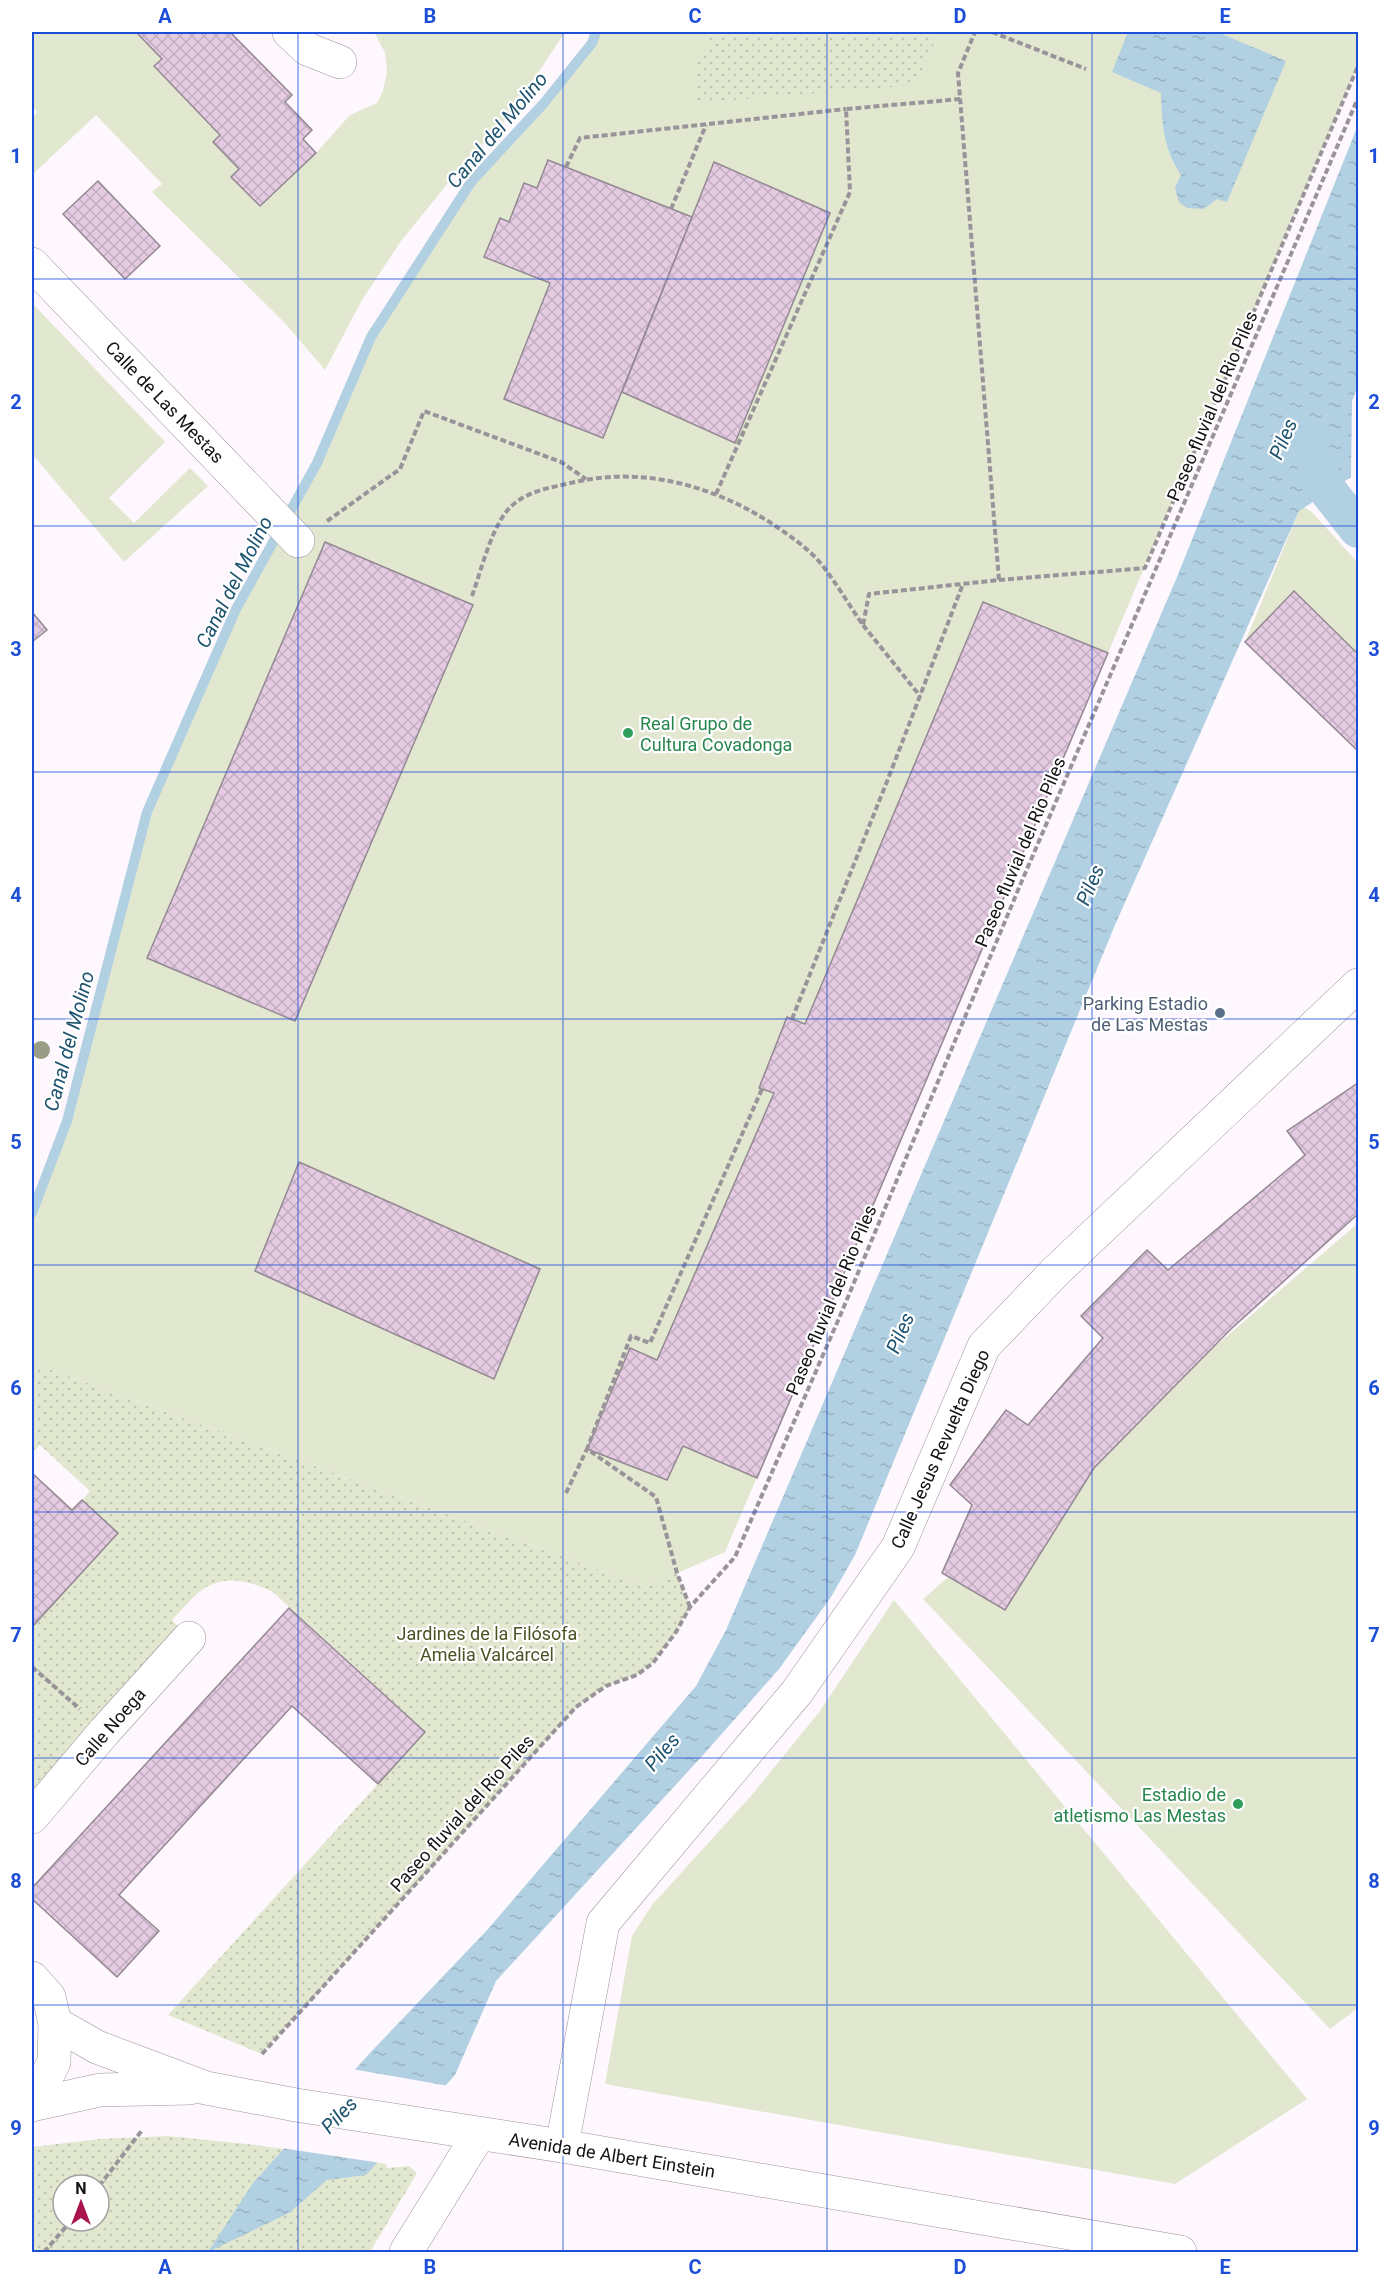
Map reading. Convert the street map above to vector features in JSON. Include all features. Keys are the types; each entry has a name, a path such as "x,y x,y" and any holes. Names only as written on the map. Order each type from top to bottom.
{"street":[{"path":"289,32 307,49 340,62"},
{"name":"Calle de Las Mestas","path":"32,264 298,541"},
{"name":"Calle Jesus Revuelta Diego","path":"562,2146 603,1923 797,1692 898,1547 984,1346 1056,1271 1359,985"},
{"name":"Calle Noega","path":"32,1817 105,1731 189,1638"},
{"path":"32,1978 49,1997 55,2023 54,2062 42,2086 32,2094"},
{"name":"Avenida de Albert Einstein","path":"55,2023 97,2047 206,2088 296,2105 562,2146 1180,2253"},
{"path":"32,2105 100,2090 206,2088"},
{"path":"406,2253 479,2134"}],"path":[{"path":"975,32 958,73 999,580"},
{"path":"992,32 1086,69"},
{"path":"863,625 869,594 1144,568 1359,66"},
{"name":"Paseo fluvial del Rio Piles","path":"262,2054 576,1707 606,1686 637,1675 653,1663 676,1632 690,1607 735,1557 836,1327 1026,872 1359,98"},
{"path":"566,167 580,138 961,99"},
{"path":"716,494 850,192 846,110"},
{"path":"671,209 706,125"},
{"path":"298,541 400,469 424,411 561,462 587,479"},
{"path":"472,596 497,528 506,512 525,495 587,479 653,477 694,486 754,513 795,539 821,564 863,625 920,696"},
{"path":"792,1019 963,584"},
{"path":"566,1494 587,1449 631,1336 650,1342 762,1089"},
{"path":"587,1449 656,1497 677,1574 690,1607"},
{"path":"32,1667 105,1731"},
{"path":"109,2173 143,2129"},
{"path":"44,2253 60,2233"}],"green space":[{"path":"32,32 136,32 162,59 154,67 220,135 239,169 231,177 260,206 316,153 350,115 377,103 383,91 387,72 385,53 374,32 565,32 509,117 467,160 401,241 362,300 325,370 284,322 152,192 162,184 96,115 32,175 32,118 37,112 32,106"},
{"name":"Real Grupo de Cultura Covadonga","path":"596,32 1358,32 1358,66 725,1552 646,1587 32,1363 32,1213 67,1121 147,812 236,609 317,463 371,337 471,182 544,103 592,43"},
{"path":"711,32 939,32 916,85 697,103 695,62 705,49"},
{"path":"32,303 165,442 109,498 134,523 190,468 208,486 124,562 32,454"},
{"path":"1304,507 1312,512 1358,563 1358,654 1294,592 1245,642 1299,511"},
{"name":"Estadio de atletismo Las Mestas","path":"1358,1223 1358,2008 1330,2029 923,1599"},
{"name":"Jardines de la Filósofa Amelia Valcárcel","path":"32,1363 646,1587 677,1573 690,1607 676,1632 653,1663 637,1675 606,1686 576,1708 262,2054 168,2015 425,1732 273,1592 246,1582 220,1582 198,1593 172,1620 189,1638 32,1817 32,1627 118,1533 82,1500 90,1491 40,1445 32,1453"},
{"path":"894,1600 1307,2099 1175,2184 605,2084 632,1936 652,1905 750,1797 820,1711"},
{"path":"168,2136 256,2145 386,2164 387,2168 409,2166 417,2173 370,2252 32,2252 32,2147 99,2139"}],"water":[{"path":"1128,32 1217,32 1286,61 1227,202 1217,199 1204,209 1187,208 1179,202 1175,188 1181,175 1167,145 1161,93 1112,72"},
{"name":"Piles","path":"1358,125 1358,386 1352,401 1351,477 1299,511 1115,925 855,1555 831,1597 779,1669 496,1981 455,2075 366,2175 327,2180 289,2213 208,2252 253,2183 369,2054 489,1928 696,1686 726,1630 1177,577"}],"pier":[{"path":"352,2069 449,2086 381,2163 281,2148"}],"building":[{"path":"136,32 230,32 292,95 285,102 312,130 303,139 316,153 260,206 231,177 239,169 213,142 220,135 154,66 162,59"},
{"path":"548,160 692,217 603,438 504,399 550,283 484,257 500,218 509,222 524,183 537,188"},
{"path":"714,162 830,213 735,443 622,392"},
{"path":"98,181 160,246 125,279 63,214"},
{"path":"325,542 473,605 295,1021 147,958"},
{"path":"1294,591 1358,654 1358,751 1245,642"},
{"path":"983,602 1108,653 757,1478 683,1446 667,1480 587,1449 630,1348 657,1360 774,1093 759,1088 787,1017 805,1024"},
{"path":"32,612 47,630 32,642"},
{"path":"1358,1083 1358,1214 1231,1329 1094,1468 1005,1610 942,1573 972,1505 950,1485 1006,1410 1028,1425 1103,1338 1081,1316 1147,1250 1168,1270 1305,1155 1287,1131"},
{"path":"299,1162 540,1269 494,1379 255,1271"},
{"path":"32,1473 72,1510 82,1500 118,1533 32,1627"},
{"path":"289,1608 425,1732 378,1784 292,1706 119,1895 159,1931 117,1977 32,1899 32,1888"}],"waterway":[{"name":"Canal del Molino","path":"32,1213 67,1121 147,812 236,609 317,463 371,337 471,182 544,103 592,43 596,32"},
{"path":"1308,444 1325,487 1358,529"}],"place":[{"name":"Real Grupo de Cultura Covadonga","path":"628,733"},
{"name":"Parking Estadio de Las Mestas","path":"1220,1013"},
{"name":"Estadio de atletismo Las Mestas","path":"1238,1804"}]}
